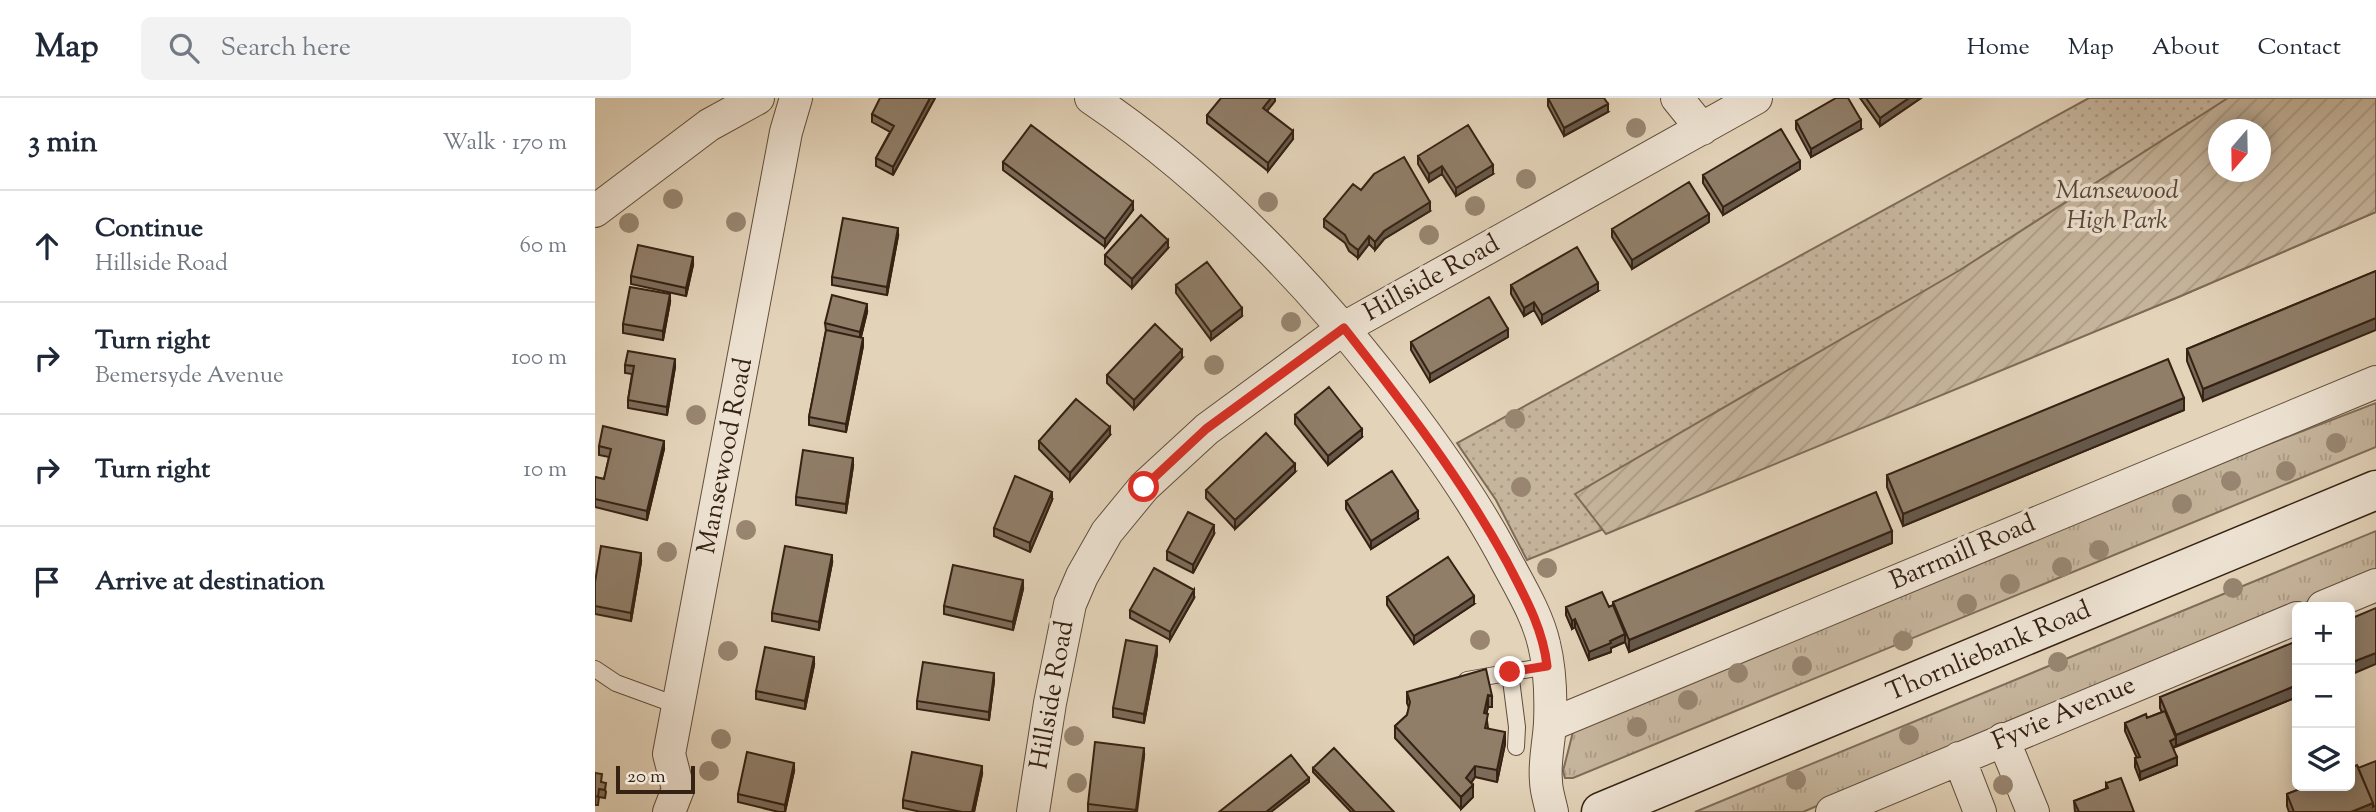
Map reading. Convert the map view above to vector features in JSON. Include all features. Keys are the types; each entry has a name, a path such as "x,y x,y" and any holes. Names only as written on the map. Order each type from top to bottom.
{"main road":[{"name":"Thornliebank Road","path":"1601,812 2376,490"}],"street":[{"path":"595,211 709,125 758,98"},
{"name":"Mansewood Road","path":"669,812 678,789 669,754 786,132 796,98"},
{"path":"1091,98 1127,122 1177,162 1237,215 1344,328 1418,422 1484,519 1525,596 1544,643 1550,724 1545,782 1552,812"},
{"path":"1677,98 1702,129"},
{"name":"Hillside Road","path":"1033,812 1050,704 1070,604 1082,576 1107,532 1144,487 1206,429 1344,328 1756,98"},
{"name":"Barrmill Road","path":"1550,724 2376,382"},
{"path":"2335,602 2376,585"},
{"name":"Fyvie Avenue","path":"1832,812 2292,620"},
{"path":"2003,739 2033,812"},
{"path":"1959,758 1980,812"}],"lane":[{"path":"1456,682 1547,666"},
{"path":"595,669 616,682 679,706"},
{"path":"1510,672 1517,726 1516,747"}],"green space":[{"name":"Mansewood High Park","path":"2089,98 2376,98 2376,212 2176,298 1527,560 1496,500 1457,443"},
{"path":"2228,98 2376,98 2376,212 2176,298 1606,534 1575,494 1960,270"},
{"path":"2376,403 2376,447 1573,778 1565,778 1563,771 1573,732 2079,517"},
{"path":"2376,531 2376,574 2307,602 2292,602 2292,608 1974,738 1803,812 1695,812"}],"building":[{"path":"880,98 930,98 893,167 876,158 894,126 872,114"},
{"path":"1221,98 1271,98 1263,108 1293,131 1268,163 1207,115"},
{"path":"1548,98 1604,98 1608,104 1564,128"},
{"path":"1836,98 1848,98 1861,120 1811,149 1796,121"},
{"path":"1866,98 1909,98 1880,118"},
{"path":"1031,125 1133,202 1105,239 1003,162"},
{"path":"1468,125 1493,165 1456,188 1442,166 1429,174 1418,156"},
{"path":"1781,129 1800,161 1723,207 1703,175"},
{"path":"1404,157 1430,202 1384,231 1375,242 1369,236 1358,250 1349,243 1345,235 1324,219 1353,184 1361,190 1374,174"},
{"path":"1689,182 1709,214 1632,260 1612,229"},
{"path":"1141,215 1168,240 1132,279 1105,255"},
{"path":"843,218 898,228 887,287 832,277"},
{"path":"638,245 693,257 686,288 631,276"},
{"path":"1577,247 1598,283 1542,315 1534,302 1524,308 1511,285"},
{"path":"1207,262 1242,308 1211,332 1176,285"},
{"path":"2376,271 2376,318 2203,389 2187,349"},
{"path":"630,287 670,294 663,331 623,324"},
{"path":"832,295 867,304 860,332 825,323"},
{"path":"1489,297 1508,329 1430,374 1411,342"},
{"path":"1155,324 1182,350 1134,400 1107,375"},
{"path":"826,330 863,338 846,424 809,417"},
{"path":"628,351 675,359 667,407 628,400 634,366 625,365"},
{"path":"2168,359 2184,398 1903,514 1887,475"},
{"path":"1329,387 1362,429 1328,456 1295,415"},
{"path":"1076,399 1110,427 1070,473 1039,441"},
{"path":"603,426 664,441 647,511 595,499 595,477 604,479 611,449 599,446"},
{"path":"1266,433 1295,464 1235,520 1206,490"},
{"path":"803,450 853,458 846,504 796,497"},
{"path":"1392,471 1418,511 1371,541 1346,501"},
{"path":"1015,476 1052,492 1030,543 994,528"},
{"path":"1876,492 1892,531 1629,640 1613,602"},
{"path":"1188,512 1214,525 1193,565 1167,551"},
{"path":"601,546 641,553 631,613 595,606 595,582"},
{"path":"785,546 832,555 819,622 772,613"},
{"path":"1448,557 1474,596 1414,636 1387,597"},
{"path":"953,565 1023,580 1013,622 944,606"},
{"path":"1154,568 1194,590 1170,632 1130,610"},
{"path":"1602,592 1609,607 1613,605 1625,634 1589,652 1575,619 1572,621 1566,607"},
{"path":"2376,608 2376,653 2355,661 2355,617"},
{"path":"1126,640 1157,646 1144,714 1113,708"},
{"path":"2292,643 2292,687 2176,735 2160,697"},
{"path":"765,647 814,657 805,701 756,691"},
{"path":"923,662 994,673 989,712 917,701"},
{"path":"1486,669 1492,696 1488,695 1484,713 1488,714 1485,728 1505,732 1497,770 1475,766 1466,778 1473,785 1461,797 1395,726 1407,715 1410,702 1407,692"},
{"path":"2165,711 2176,738 2170,741 2177,757 2140,772 2135,758 2140,757 2125,723 2146,714 2147,718"},
{"path":"1095,742 1144,748 1136,810 1088,804"},
{"path":"1334,748 1394,812 1355,812 1313,768"},
{"path":"747,752 794,763 785,805 738,794"},
{"path":"912,752 982,766 972,812 903,800"},
{"path":"1291,755 1309,778 1266,812 1219,812"},
{"path":"2376,761 2376,805 2373,807 2358,768"},
{"path":"2357,765 2373,803 2351,812 2294,812 2287,794 2294,791 2355,791"},
{"path":"595,773 602,774 601,782 606,783 605,790 599,789 598,797 595,796"},
{"path":"2121,778 2134,812 2079,812 2074,801 2108,788 2106,783"}],"route":[{"path":"1144,487 1206,429 1344,328 1418,422 1484,519 1525,596 1544,643 1547,666 1510,672"}]}
